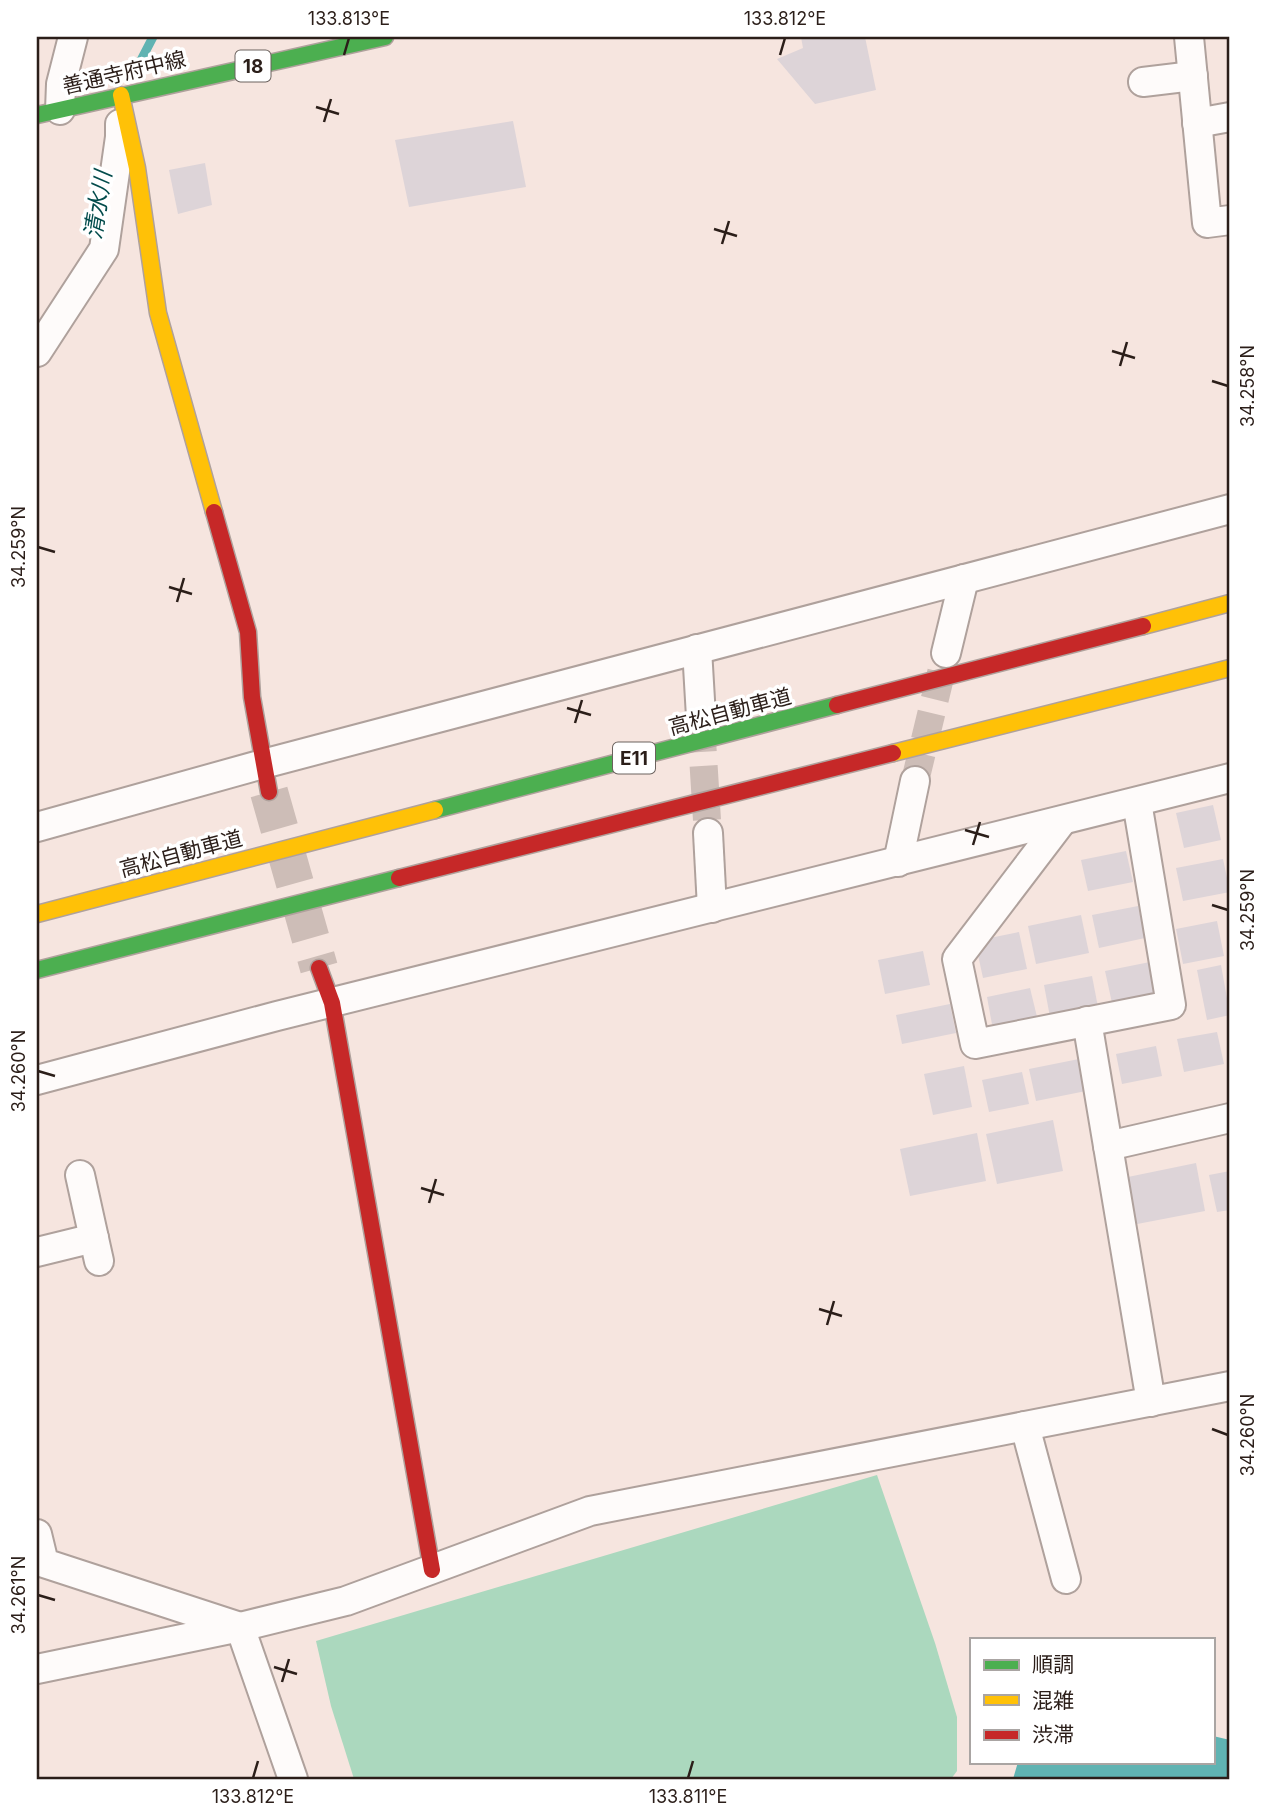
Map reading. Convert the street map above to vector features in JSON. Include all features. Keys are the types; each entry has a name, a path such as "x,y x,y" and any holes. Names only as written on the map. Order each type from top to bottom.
{"main road":[{"name":"善通寺府中線","path":"48,112 385,37"},
{"path":"121,95 137,169 158,313 248,632 252,697 269,792"},
{"name":"高松自動車道","path":"37,914 1230,603"},
{"path":"37,970 1230,668"},
{"path":"319,968 332,1003 432,1570"}],"street":[{"path":"48,112 61,84 73,37"},
{"path":"1189,37 1207,223 1230,220"},
{"path":"1143,82 1193,76"},
{"path":"37,352 104,249 120,137 121,95"},
{"path":"1197,123 1230,117"},
{"path":"37,827 263,764 1230,509"},
{"path":"946,653 964,579"},
{"path":"697,649 701,717"},
{"path":"37,1080 332,1003 1230,778"},
{"path":"898,862 915,781"},
{"path":"1062,821 957,958 975,1044 1171,1005 1137,802"},
{"path":"708,833 712,908"},
{"path":"1087,1021 1151,1402"},
{"path":"1108,1146 1230,1118"},
{"path":"37,1252 96,1249 80,1175"},
{"path":"37,1669 346,1601 590,1511 1230,1386"},
{"path":"1025,1426 1066,1579"},
{"path":"37,1534 44,1563 240,1626"},
{"path":"240,1626 293,1779"}],"green space":[{"path":"877,1475 935,1643 957,1717 957,1771 951,1779 354,1779 331,1706 316,1641"}],"water":[{"path":"1214,1736 1230,1740 1230,1779 1013,1779 1017,1764 1214,1764"}],"building":[{"path":"801,37 865,37 876,90 815,104 777,59 803,48"},
{"path":"513,121 526,187 409,207 395,140"},
{"path":"205,163 212,205 178,214 169,170"},
{"path":"1213,805 1221,840 1184,848 1176,813"},
{"path":"1126,851 1133,882 1088,891 1081,860"},
{"path":"1223,859 1230,892 1183,901 1176,868"},
{"path":"1138,906 1145,938 1099,948 1092,915"},
{"path":"1081,915 1089,953 1036,964 1028,926"},
{"path":"1217,921 1224,956 1183,964 1176,929"},
{"path":"1019,932 1027,969 983,978 975,941"},
{"path":"923,951 930,985 885,994 878,960"},
{"path":"1150,962 1157,994 1112,1003 1105,971"},
{"path":"1221,965 1230,1015 1207,1020 1197,970"},
{"path":"1092,976 1098,1007 1050,1017 1044,985"},
{"path":"1030,988 1038,1021 993,1030 987,997"},
{"path":"950,1004 956,1033 902,1044 896,1015"},
{"path":"1217,1032 1224,1064 1184,1072 1177,1039"},
{"path":"1156,1046 1162,1076 1122,1084 1116,1054"},
{"path":"1079,1059 1086,1091 1036,1101 1029,1069"},
{"path":"964,1066 972,1107 933,1115 924,1074"},
{"path":"1022,1072 1029,1104 989,1112 982,1080"},
{"path":"1053,1120 1063,1171 997,1184 986,1134"},
{"path":"977,1133 986,1181 910,1196 900,1149"},
{"path":"1196,1163 1205,1211 1132,1225 1123,1178"},
{"path":"1230,1171 1230,1210 1217,1212 1209,1175"}],"waterway":[{"name":"清水川","path":"140,62 153,37"}],"tunnel":[{"path":"915,781 943,665"},
{"path":"701,724 707,820"},
{"path":"269,792 319,968"}],"traffic: fast":[{"path":"37,115 385,37"},
{"path":"435,810 837,705"},
{"path":"37,970 399,878"}],"traffic: slow":[{"path":"121,95 137,168 158,313 214,512"},
{"path":"1143,626 1230,603"},
{"path":"893,753 1230,668"},
{"path":"37,914 435,810"}],"traffic: jam":[{"path":"214,512 248,632 252,697 269,792"},
{"path":"837,705 1143,626"},
{"path":"399,878 893,753"},
{"path":"319,968 332,1003 432,1570"}]}
